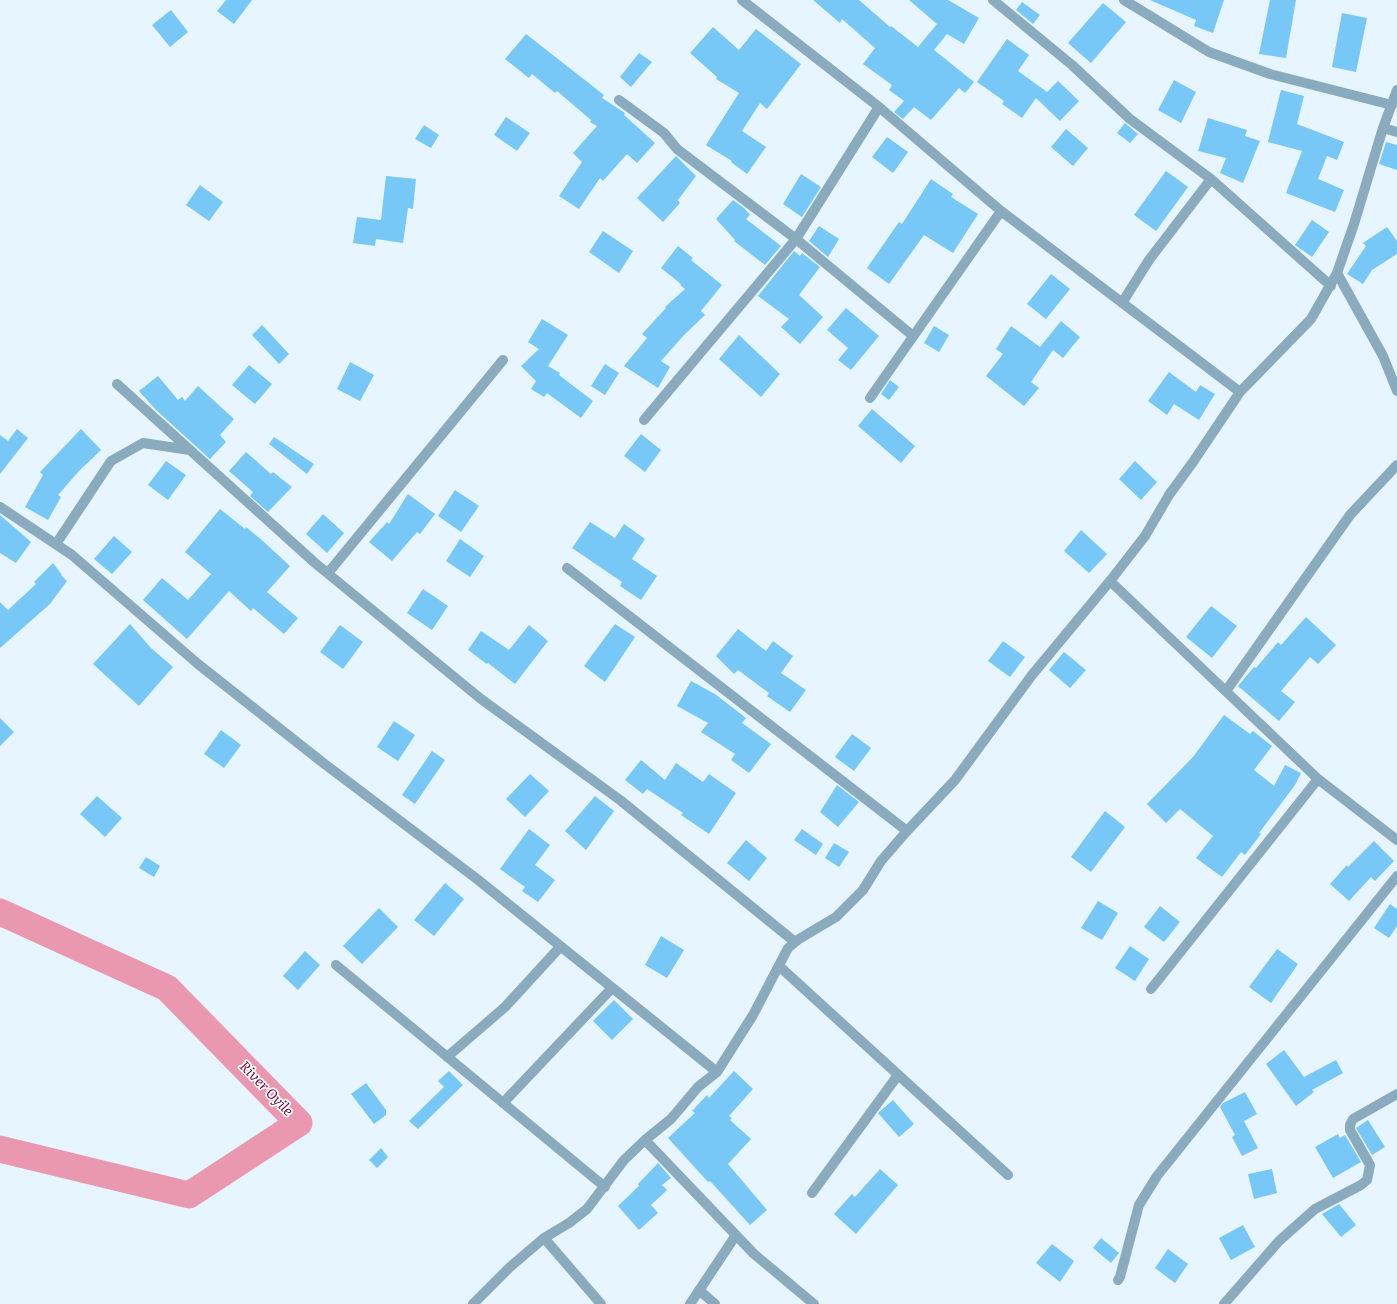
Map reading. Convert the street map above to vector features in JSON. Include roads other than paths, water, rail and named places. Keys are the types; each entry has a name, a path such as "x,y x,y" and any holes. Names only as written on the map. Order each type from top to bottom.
{"street":[{"path":"742,0 879,107 1002,211 1240,392"},
{"path":"993,0 1072,65 1130,119 1210,179 1331,286"},
{"path":"1124,0 1209,52 1270,74 1392,105"},
{"path":"473,1304 510,1267 544,1238 569,1223 587,1209 624,1160 645,1140 671,1119 698,1087 717,1072 753,1015 788,948 795,942 836,917 862,890 881,860 906,831 955,780 1032,675 1110,581 1145,536 1169,495 1240,392 1311,319 1337,273 1354,224 1383,128 1397,90"},
{"path":"619,100 664,133 677,149 796,240 913,336"},
{"path":"644,420 796,240 879,107"},
{"path":"1383,128 1397,132"},
{"path":"1122,303 1149,260 1210,179"},
{"path":"870,398 1002,211"},
{"path":"1337,273 1383,356 1397,392"},
{"path":"328,573 503,360"},
{"path":"117,384 315,563 481,699 620,800 795,942"},
{"path":"56,544 111,461 143,443 190,450"},
{"path":"1226,691 1350,515 1397,465"},
{"path":"0,507 72,555 198,664 322,762 476,880 717,1072"},
{"path":"567,568 906,831"},
{"path":"1110,581 1318,779 1397,840"},
{"path":"1151,989 1318,779"},
{"path":"1118,1280 1139,1205 1157,1176 1397,876"},
{"path":"447,1057 506,1007 560,947"},
{"path":"336,965 605,1187"},
{"path":"779,966 1008,1174"},
{"path":"504,1103 612,988"},
{"path":"812,1193 898,1075"},
{"path":"1224,1304 1278,1241 1314,1209 1361,1186 1366,1180 1370,1164 1350,1130 1350,1124 1353,1119 1397,1094"},
{"path":"645,1140 754,1254 814,1304"},
{"path":"690,1304 736,1235"},
{"path":"544,1238 601,1304"},
{"path":"699,1290 715,1304"}],"waterway":[{"name":"River Oyile","path":"0,912 167,988 299,1123 189,1195 0,1149"}]}
